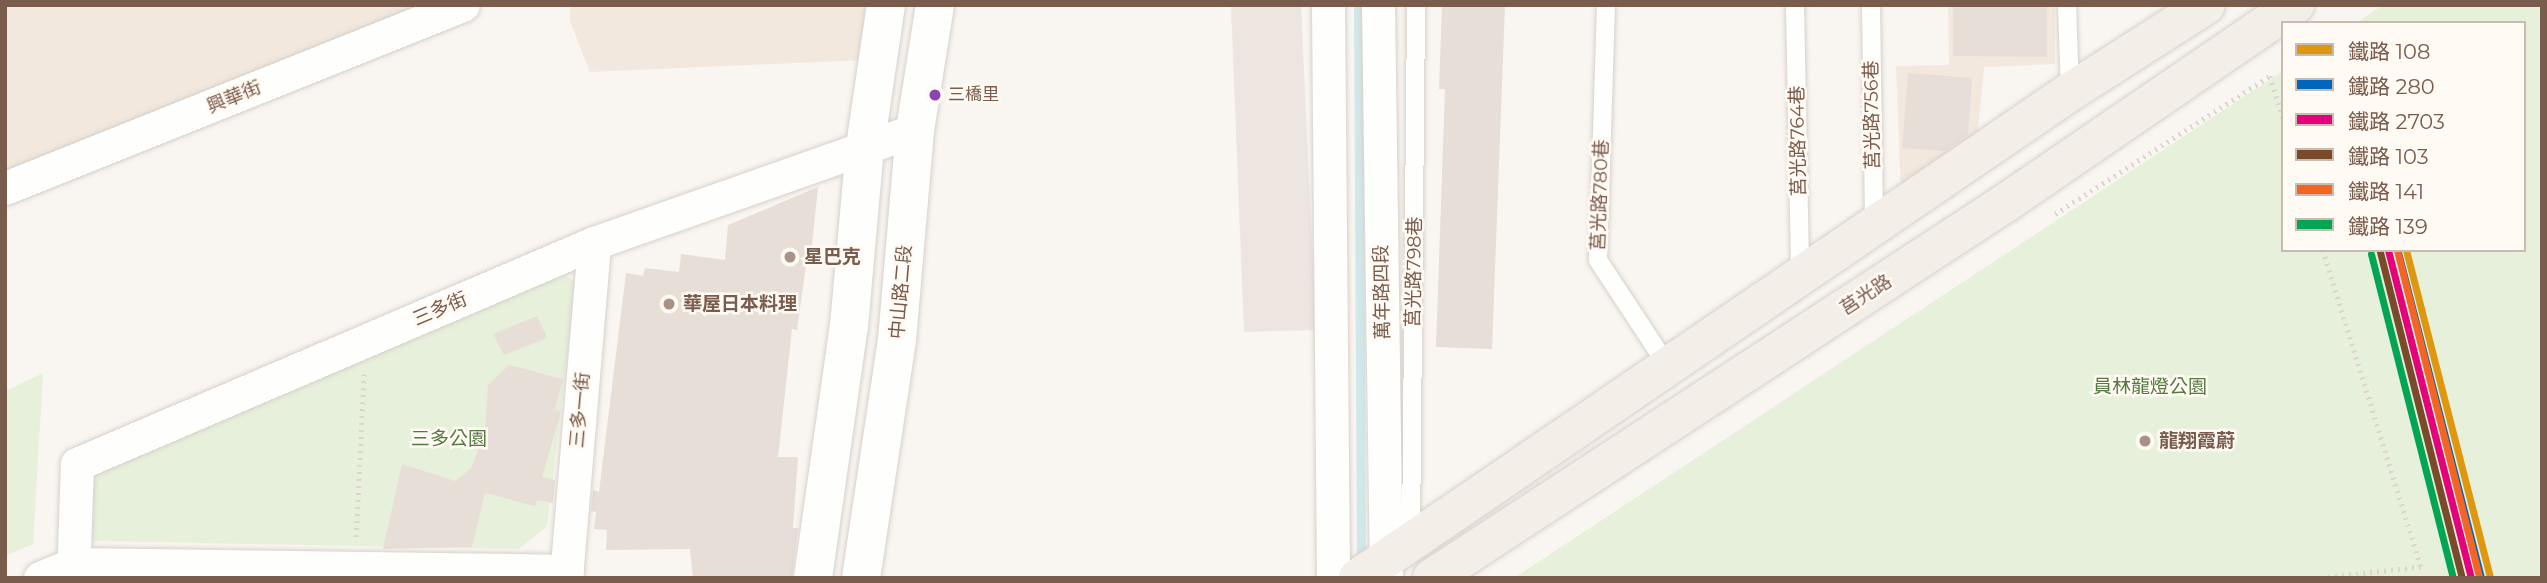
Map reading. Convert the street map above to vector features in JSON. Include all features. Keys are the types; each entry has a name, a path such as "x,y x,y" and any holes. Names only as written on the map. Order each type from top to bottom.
{"main road":[{"path":"1385,564 1667,365 1874,224 2070,92 2206,5"},
{"name":"莒光路","path":"1432,578 2004,204 2295,5"}],"street":[{"name":"興華街","path":"5,188 463,5"},
{"path":"813,578 849,326 865,147 886,5"},
{"name":"中山路二段","path":"861,578 897,340 915,130 935,5"},
{"path":"1328,5 1333,578"},
{"name":"萬年路四段","path":"1378,5 1385,564"},
{"name":"三多街","path":"73,571 77,464 594,243 915,130"},
{"name":"三多一街","path":"566,574 594,243"},
{"path":"40,578 73,571 566,574"}],"lane":[{"name":"莒光路798巷","path":"1385,564 1416,5"},
{"name":"莒光路780巷","path":"1606,5 1598,260 1667,365"},
{"name":"莒光路764巷","path":"1796,5 1800,276"},
{"name":"莒光路756巷","path":"1871,5 1874,224"},
{"path":"2067,5 2070,92"}],"path":[{"path":"2324,252 2421,568 2324,578"},
{"path":"356,545 364,372"}],"shaded area":[{"path":"5,5 421,5 5,190"},
{"path":"570,5 869,5 863,60 590,72 570,21"},
{"path":"1231,5 1301,5 1316,330 1244,332"},
{"path":"1948,5 2055,5 2055,64 1984,67 1976,152 1901,194 1896,66 1949,65"}],"green space":[{"name":"員林龍燈公園","path":"2383,5 2542,5 2542,578 1514,578 2281,72 2281,252 2526,252 2526,21 2359,21"},
{"name":"三多公園","path":"567,276 576,284 547,526 519,549 94,541 83,535 84,477 541,281"},
{"path":"43,373 33,544 5,556 5,391"}],"building":[{"path":"1442,5 1505,5 1492,349 1436,347 1445,89 1439,89"},
{"path":"1953,5 2047,5 2047,57 1953,56"},
{"path":"1908,73 1972,78 1968,135 1945,151 1902,148"},
{"path":"818,187 810,265 806,265 797,330 792,329 778,457 798,457 793,528 798,528 792,578 693,578 690,549 606,550 607,530 594,529 596,512 591,511 593,490 599,492 626,273 643,276 645,268 679,272 681,254 725,260 728,225"},
{"path":"537,316 547,338 504,355 493,334"},
{"path":"509,365 563,379 555,409 561,412 542,477 555,480 553,503 537,500 535,506 485,493 472,547 383,549 402,464 455,481 471,469 485,431 488,385"}],"waterway":[{"path":"1358,5 1361,563"}],"rail line":[{"name":"103","path":"2380,252 2462,578"},
{"name":"2703","path":"2389,252 2471,578"},
{"name":"280","path":"2398,252 2481,578"},
{"name":"141","path":"2398,252 2479,576"},
{"name":"108","path":"2407,252 2490,578"},
{"name":"139","path":"2371,254 2453,578"}],"place":[{"name":"三橋里","path":"935,95"},
{"name":"星巴克","path":"790,257"},
{"name":"華屋日本料理","path":"669,304"},
{"name":"龍翔霞蔚","path":"2145,441"}]}
